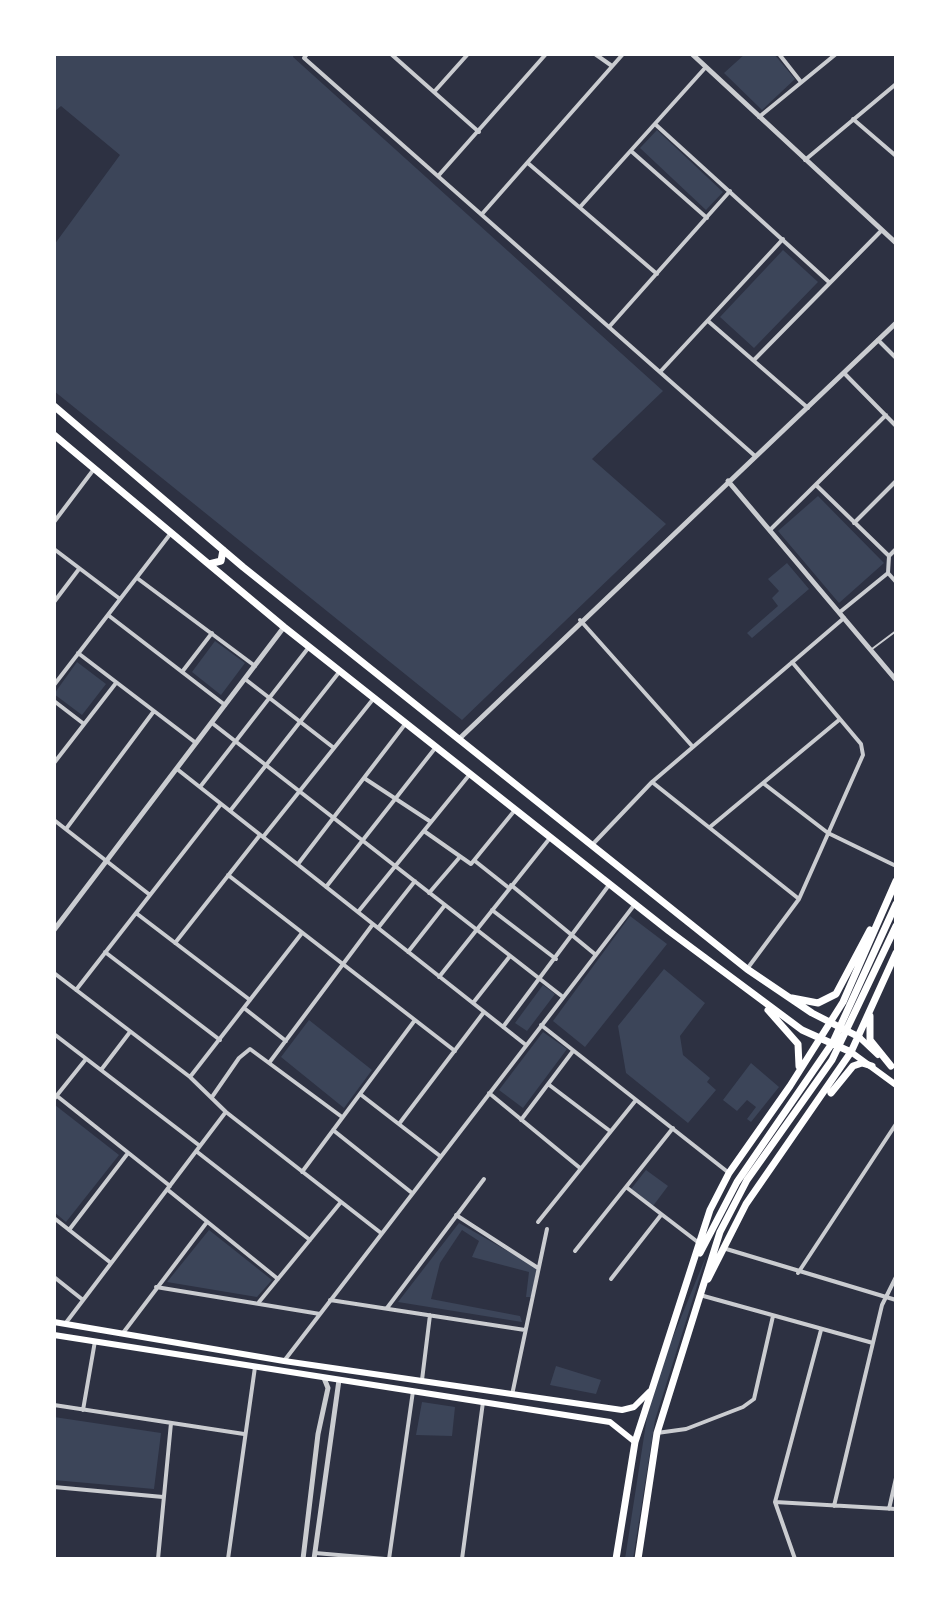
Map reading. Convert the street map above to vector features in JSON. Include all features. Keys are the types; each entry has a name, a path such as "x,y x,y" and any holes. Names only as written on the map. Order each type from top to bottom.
{"highway":[{"path":"54,406 243,567 747,969 815,1015 832,1043 835,1065 832,1083"},
{"path":"55,437 284,627 635,904 804,1031 842,1029 866,1013 880,990"},
{"path":"207,563 219,563 223,550"},
{"path":"231,583 228,578 231,569 243,567"},
{"path":"616,1559 635,1442 679,1298 710,1210 729,1173 792,1083 843,1002 896,881"},
{"path":"679,1298 732,1198 833,1042 896,904"},
{"path":"788,997 816,1003 836,994 882,911"},
{"path":"638,1559 657,1433 732,1198 832,1060 896,926"},
{"path":"866,952 854,991 867,999 880,990"},
{"path":"700,1295 746,1204 855,1054 859,1037 896,953"},
{"path":"755,997 798,1044 801,1060 792,1083"},
{"path":"843,1002 842,1029 855,1054"},
{"path":"870,1013 870,1040 894,1068"},
{"path":"790,1021 813,1030 817,1024 815,1015"},
{"path":"842,1029 859,1037"},
{"path":"805,1062 832,1043 859,1037"},
{"path":"832,1043 855,1054"},
{"path":"795,1134 852,1066 860,1063 872,1066"},
{"path":"792,1083 806,1078 815,1083 819,1092 795,1134"}],"main road":[{"path":"859,1037 894,1068"},
{"path":"867,1044 856,1048 855,1054 896,1085"},
{"path":"54,1322 284,1361 625,1410 637,1406 649,1392"},
{"path":"54,1335 610,1422 635,1442"},
{"path":"168,1351 171,1341"},
{"path":"541,1411 551,1407 545,1398"}],"street":[{"path":"391,54 479,132"},
{"path":"434,92 468,54"},
{"path":"439,175 546,54"},
{"path":"595,54 612,66"},
{"path":"482,214 623,54"},
{"path":"692,54 896,243"},
{"path":"779,54 801,82"},
{"path":"759,117 836,54"},
{"path":"306,56 755,456"},
{"path":"581,206 705,68"},
{"path":"805,160 896,84"},
{"path":"853,119 896,156"},
{"path":"655,124 830,283"},
{"path":"631,151 707,218"},
{"path":"529,164 657,274"},
{"path":"609,327 730,191"},
{"path":"754,360 881,231"},
{"path":"660,372 783,239"},
{"path":"708,321 808,408"},
{"path":"459,739 580,620 896,323"},
{"path":"878,340 896,358"},
{"path":"844,373 896,426"},
{"path":"770,530 886,415"},
{"path":"54,522 94,469"},
{"path":"728,481 896,680"},
{"path":"854,523 896,481"},
{"path":"816,485 889,556"},
{"path":"54,685 171,533"},
{"path":"54,549 120,599"},
{"path":"592,845 652,782 792,662 888,573 889,556 896,549"},
{"path":"54,602 80,569"},
{"path":"888,573 896,582"},
{"path":"137,578 255,666"},
{"path":"108,615 225,705"},
{"path":"580,620 693,747"},
{"path":"54,930 284,627"},
{"path":"182,672 212,633"},
{"path":"200,787 310,647"},
{"path":"78,653 196,743"},
{"path":"747,969 799,899 863,749 792,662"},
{"path":"230,811 340,671"},
{"path":"245,679 334,748"},
{"path":"54,761 116,682"},
{"path":"175,943 374,697"},
{"path":"54,701 84,724"},
{"path":"66,829 154,711"},
{"path":"710,827 839,720"},
{"path":"298,864 407,722"},
{"path":"212,723 563,997"},
{"path":"326,887 437,746"},
{"path":"177,769 526,1045"},
{"path":"358,912 471,773"},
{"path":"364,778 431,822"},
{"path":"652,782 799,899"},
{"path":"763,783 828,833 896,866"},
{"path":"76,990 221,804"},
{"path":"424,831 468,864 475,861 515,810"},
{"path":"54,820 150,895"},
{"path":"439,977 551,837"},
{"path":"429,893 459,857"},
{"path":"475,861 596,955"},
{"path":"228,875 455,1051"},
{"path":"269,1063 343,964 415,881"},
{"path":"503,1027 610,884"},
{"path":"284,1361 635,904"},
{"path":"408,952 445,905"},
{"path":"492,910 556,959"},
{"path":"136,913 250,1000"},
{"path":"190,1077 302,933"},
{"path":"105,952 220,1040"},
{"path":"473,1003 510,956"},
{"path":"54,973 190,1077 226,1112 381,1234"},
{"path":"244,1008 286,1041"},
{"path":"399,1124 484,1012"},
{"path":"302,1172 415,1020"},
{"path":"541,1025 729,1173"},
{"path":"101,1070 130,1032"},
{"path":"54,1034 310,1240"},
{"path":"211,1098 246,1050 254,1050 342,1117"},
{"path":"521,1120 573,1051"},
{"path":"86,1059 56,1098 128,1153 278,1279"},
{"path":"548,1084 610,1131"},
{"path":"489,1093 580,1168"},
{"path":"360,1094 440,1156"},
{"path":"538,1222 636,1100"},
{"path":"65,1324 226,1112"},
{"path":"798,1273 896,1124"},
{"path":"575,1251 673,1128"},
{"path":"333,1130 412,1193"},
{"path":"69,1230 128,1153"},
{"path":"387,1308 484,1179"},
{"path":"626,1187 699,1243"},
{"path":"259,1302 341,1202"},
{"path":"611,1279 661,1214"},
{"path":"456,1215 538,1268"},
{"path":"54,1218 111,1263"},
{"path":"123,1333 207,1222"},
{"path":"512,1395 547,1229"},
{"path":"723,1248 896,1300"},
{"path":"54,1277 83,1300"},
{"path":"834,1506 873,1343 896,1277"},
{"path":"156,1287 320,1314"},
{"path":"700,1295 873,1343"},
{"path":"330,1300 525,1330"},
{"path":"422,1380 430,1315"},
{"path":"657,1433 686,1429 743,1407 754,1399 773,1316"},
{"path":"795,1559 775,1502 821,1330"},
{"path":"83,1410 95,1341"},
{"path":"228,1559 255,1365"},
{"path":"303,1559 328,1388 323,1377"},
{"path":"339,1380 314,1556 387,1559 413,1391"},
{"path":"462,1559 483,1402"},
{"path":"54,1405 244,1434"},
{"path":"158,1559 171,1423"},
{"path":"313,1475 323,1477"},
{"path":"889,1509 896,1478"},
{"path":"54,1487 163,1497"},
{"path":"775,1502 896,1509"}],"lane":[{"path":"872,650 896,631"}],"shaded area":[{"path":"54,54 294,54 293,57 663,391 592,459 666,524 462,720 54,391 54,245 120,155 61,106 54,112"},
{"path":"745,54 774,54 795,79 762,110 724,73"},
{"path":"657,130 723,192 706,210 640,148"},
{"path":"783,250 818,282 754,348 720,317"},
{"path":"818,496 884,563 839,603 778,531"},
{"path":"787,563 809,589 752,638 747,633 778,606 772,598 779,591 768,579"},
{"path":"215,641 245,663 221,695 192,672"},
{"path":"77,662 106,684 82,715 54,694"},
{"path":"630,916 667,944 585,1047 553,1021"},
{"path":"664,969 705,1003 680,1036 683,1055 710,1078 707,1082 716,1090 688,1123 626,1073 618,1026"},
{"path":"543,985 555,994 527,1031 515,1023"},
{"path":"309,1020 372,1070 344,1108 281,1057"},
{"path":"543,1032 567,1049 523,1108 499,1090"},
{"path":"751,1063 779,1087 751,1122 747,1119 756,1107 747,1100 737,1111 723,1100"},
{"path":"55,1105 119,1155 66,1222 54,1212"},
{"path":"646,1170 668,1186 653,1206 631,1189"},
{"path":"459,1223 537,1268 531,1297 526,1297 529,1272 472,1257 479,1241 462,1230 440,1263 431,1299 520,1316 522,1322 398,1302"},
{"path":"209,1230 272,1280 257,1297 167,1282"},
{"path":"707,1254 655,1420 633,1559 625,1559 647,1417 666,1354"},
{"path":"556,1366 601,1380 596,1394 550,1385"},
{"path":"422,1402 455,1407 452,1436 416,1435"},
{"path":"54,1417 161,1433 154,1489 54,1480"}]}
